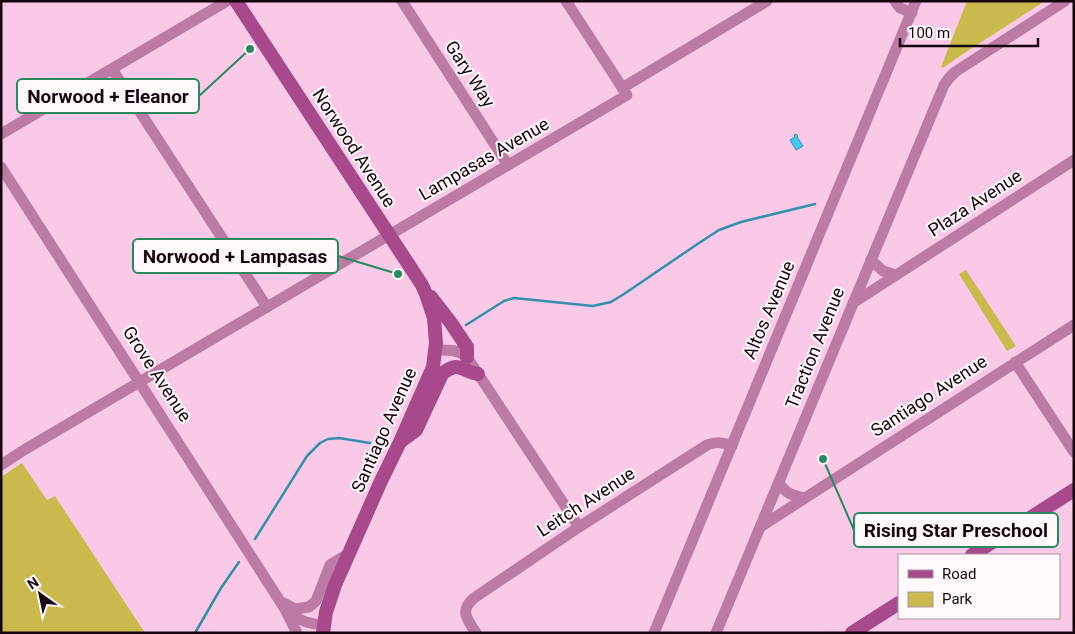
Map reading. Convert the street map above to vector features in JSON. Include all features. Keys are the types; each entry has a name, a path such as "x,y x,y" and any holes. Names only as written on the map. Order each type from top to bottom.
{"main road":[{"name":"Norwood Avenue","path":"236,1 422,285 434,318"},
{"path":"422,285 452,323 467,347 467,358"},
{"name":"Santiago Avenue","path":"323,629 335,585 348,554 433,367 436,350 434,318"},
{"path":"400,442 416,430 442,374 448,368 455,366 478,374"},
{"path":"974,554 1074,490"},
{"path":"852,633 898,604"}],"street":[{"path":"1,134 227,1"},
{"name":"Gary Way","path":"402,1 508,165"},
{"path":"566,1 622,88"},
{"name":"Lampasas Avenue","path":"1,465 627,95 622,88 767,1"},
{"path":"895,1 900,8 912,13"},
{"name":"Altos Avenue","path":"654,633 916,1"},
{"name":"Traction Avenue","path":"716,633 941,92 949,78 960,68 1065,1"},
{"path":"112,69 267,307"},
{"name":"Plaza Avenue","path":"853,303 1074,160"},
{"name":"Grove Avenue","path":"1,167 285,609 294,617 323,629"},
{"path":"871,260 883,271 896,275"},
{"name":"Santiago Avenue","path":"760,527 1074,325"},
{"path":"436,350 457,351 467,358 579,527"},
{"path":"1015,362 1074,452"},
{"name":"Leitch Avenue","path":"476,633 466,617 466,608 470,601 478,594 709,444 722,442 732,446"},
{"path":"778,483 787,493 805,498"},
{"name":"Santiago Avenue","path":"281,601 295,609 309,607 316,601 330,565 348,554"},
{"name":"Grove Avenue","path":"281,601 297,633"}],"green space":[{"path":"967,1 1045,1 943,68 941,67"},
{"path":"966,270 1016,346 1007,351 959,274"},
{"path":"22,463 47,500 55,496 145,633 1,633 1,477"}],"water":[{"path":"796,134 803,146 796,150 790,140"}],"waterway":[{"path":"466,325 504,301 514,298 593,306 611,302 719,230 741,222 815,204"},
{"path":"255,539 307,456 320,443 328,439 339,438 370,443"},
{"path":"195,633 221,588 239,562"}],"place":[{"name":"Norwood + Eleanor","path":"250,49"},
{"name":"Norwood + Lampasas","path":"398,274"},
{"name":"Rising Star Preschool","path":"823,459"}]}
